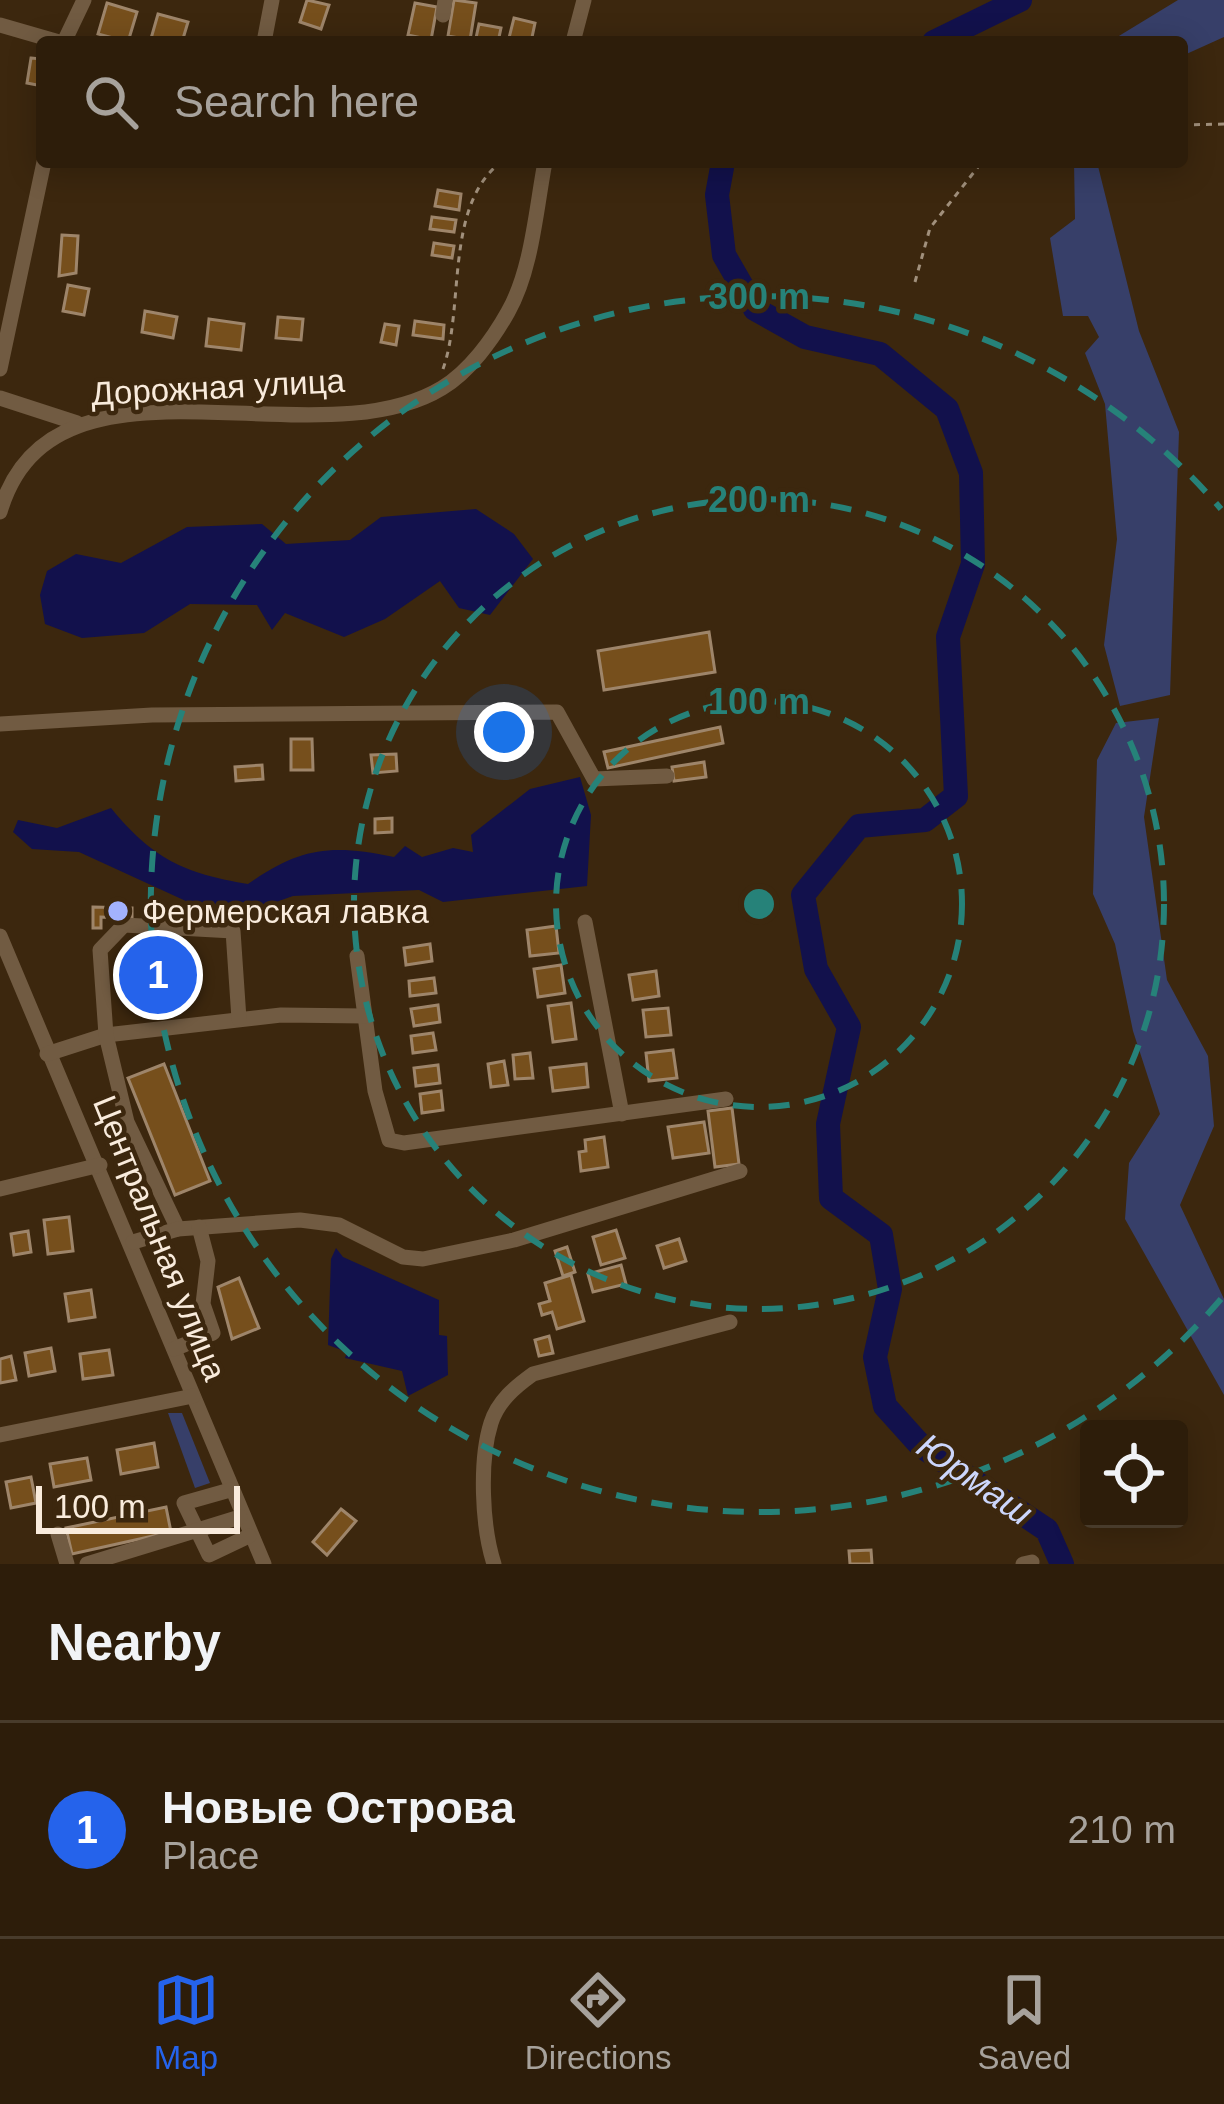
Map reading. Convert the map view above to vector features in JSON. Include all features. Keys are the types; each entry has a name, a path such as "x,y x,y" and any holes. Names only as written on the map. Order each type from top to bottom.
{"street":[{"path":"65,36 84,0"},
{"path":"265,36 272,0"},
{"path":"575,36 584,0"},
{"path":"0,25 40,36"},
{"path":"0,369 43,168"},
{"path":"434,392 460,373 510,309 544,168"},
{"name":"Дорожная улица","path":"0,512 10,476 50,437 77,423 178,413 337,414 434,392"},
{"path":"0,398 77,423"},
{"path":"0,724 152,715 557,712 594,779 667,776"},
{"path":"585,922 622,1114"},
{"path":"178,1229 127,1122 106,1035 100,950 124,926 233,931 239,1019"},
{"name":"Центральная улица","path":"0,935 47,1054 133,1242 240,1517 264,1564"},
{"path":"357,956 389,1140 404,1143 726,1099"},
{"path":"47,1054 106,1035 239,1019 364,1016"},
{"path":"0,1189 100,1165"},
{"path":"133,1242 178,1229 300,1220 339,1225 403,1257 423,1259 514,1240 740,1171"},
{"path":"174,1348 213,1333 203,1304 208,1261 199,1227"},
{"path":"494,1564 486,1462 491,1423 508,1392 533,1374 730,1322"},
{"path":"0,1435 193,1396"},
{"path":"230,1490 184,1503 209,1556 249,1536"},
{"path":"87,1564 199,1534 240,1517"},
{"path":"58,1534 67,1564"}],"path":[{"path":"1188,125 1224,124"},
{"path":"434,392 453,339 466,221 477,192 496,168"},
{"path":"915,282 930,228 977,168"}],"shaded area":[{"path":"1178,0 1224,0 1224,37 1188,53 1188,36 1119,36"},
{"path":"1074,168 1098,168 1139,331 1179,432 1170,695 1120,706 1104,645 1117,539 1105,404 1085,353 1099,337 1088,316 1063,316 1050,238 1075,219"},
{"path":"476,509 514,534 533,559 490,615 459,608 440,581 385,619 344,637 285,613 272,630 257,605 190,604 144,633 82,638 45,624 40,595 47,571 76,554 121,563 187,527 262,524 286,544 350,540 381,517"},
{"path":"1159,718 1144,817 1167,980 1208,1056 1214,1126 1180,1205 1224,1299 1224,1395 1125,1219 1129,1163 1160,1114 1133,1031 1115,944 1093,894 1097,760 1116,723"},
{"path":"580,777 591,815 587,886 443,902 419,890 293,896 248,912 188,902 79,852 32,849 13,832 18,820 57,828 111,808 141,840 171,861 205,875 248,884 284,862 317,852 394,857 405,846 422,857 453,848 473,852 471,835 530,789"},
{"path":"336,1248 343,1257 439,1300 439,1335 447,1336 448,1375 408,1396 402,1371 345,1358 347,1352 328,1345 331,1259"},
{"path":"168,1413 182,1413 210,1483 195,1488"}],"building":[{"path":"307,0 329,5 321,29 300,22"},
{"path":"454,0 476,3 471,36 448,36"},
{"path":"107,3 137,12 130,36 98,34"},
{"path":"415,3 437,7 432,36 408,35"},
{"path":"158,14 188,22 184,36 152,36"},
{"path":"514,18 535,23 532,36 510,36"},
{"path":"479,24 501,28 499,36 476,36"},
{"path":"31,58 36,58 36,85 27,83"},
{"path":"438,190 461,194 459,210 435,206"},
{"path":"432,217 456,220 454,232 430,229"},
{"path":"62,235 78,236 76,273 59,276"},
{"path":"434,243 454,246 452,258 432,255"},
{"path":"68,285 89,289 84,315 63,311"},
{"path":"145,311 177,317 173,338 142,332"},
{"path":"278,317 303,319 301,340 276,338"},
{"path":"209,319 244,324 241,350 206,346"},
{"path":"415,321 444,325 443,339 413,335"},
{"path":"385,324 399,326 396,345 381,342"},
{"path":"709,632 715,672 604,690 598,651"},
{"path":"720,727 723,743 608,768 604,752"},
{"path":"291,739 312,739 313,770 291,770"},
{"path":"396,754 397,771 373,773 371,755"},
{"path":"704,762 706,777 674,781 672,767"},
{"path":"262,765 263,779 236,781 235,767"},
{"path":"392,818 392,832 375,833 375,819"},
{"path":"93,907 132,908 132,918 101,917 101,928 93,928"},
{"path":"556,926 559,953 530,956 527,930"},
{"path":"174,943 178,1006 141,1008 138,945"},
{"path":"430,944 432,961 406,965 404,948"},
{"path":"561,965 565,993 538,997 534,969"},
{"path":"656,971 659,996 633,1000 629,975"},
{"path":"434,978 436,993 410,996 409,981"},
{"path":"571,1003 576,1039 553,1042 548,1006"},
{"path":"438,1005 440,1022 414,1026 411,1009"},
{"path":"668,1008 671,1035 646,1037 643,1010"},
{"path":"433,1033 436,1050 413,1053 411,1036"},
{"path":"673,1050 677,1078 649,1081 646,1053"},
{"path":"530,1053 533,1078 515,1079 513,1055"},
{"path":"504,1061 508,1085 491,1087 488,1064"},
{"path":"164,1064 210,1181 175,1195 128,1078"},
{"path":"586,1064 588,1087 553,1091 550,1068"},
{"path":"438,1065 440,1083 416,1086 414,1068"},
{"path":"441,1091 443,1110 422,1113 420,1094"},
{"path":"732,1108 739,1164 715,1167 708,1111"},
{"path":"704,1122 709,1153 673,1158 668,1127"},
{"path":"604,1137 608,1167 581,1171 579,1152 586,1151 585,1140"},
{"path":"69,1217 73,1251 48,1254 44,1220"},
{"path":"616,1230 625,1258 601,1265 593,1237"},
{"path":"28,1231 31,1252 14,1255 11,1234"},
{"path":"679,1239 686,1261 664,1268 657,1246"},
{"path":"567,1247 575,1272 563,1276 555,1251"},
{"path":"621,1265 626,1284 593,1292 588,1274"},
{"path":"571,1275 584,1321 557,1329 552,1312 542,1315 539,1304 550,1301 545,1283"},
{"path":"239,1278 259,1328 232,1339 218,1287"},
{"path":"91,1290 95,1317 69,1321 65,1294"},
{"path":"549,1336 553,1353 539,1356 535,1340"},
{"path":"51,1348 55,1371 29,1376 25,1353"},
{"path":"109,1350 113,1375 83,1379 80,1354"},
{"path":"11,1356 16,1380 0,1383 0,1359"},
{"path":"154,1443 158,1467 121,1474 117,1450"},
{"path":"87,1458 91,1480 54,1487 50,1464"},
{"path":"31,1477 36,1503 11,1508 6,1482"},
{"path":"166,1507 171,1532 72,1554 66,1528"},
{"path":"341,1509 356,1521 327,1555 313,1542"},
{"path":"871,1550 872,1564 850,1564 849,1551"}],"waterway":[{"name":"Юрмаш","path":"946,36 1020,0"},
{"name":"Юрмаш","path":"722,168 717,195 724,255 755,309 805,337 880,354 947,409 971,473 973,564 948,637 956,796 925,820 859,826 803,895 816,969 849,1027 828,1124 831,1198 881,1235 890,1289 875,1357 885,1406 921,1446 1047,1530 1062,1564"}],"place":[{"name":"Фермерская лавка","path":"118,911"},
{"name":"Новые Острова","path":"158,975"}]}
